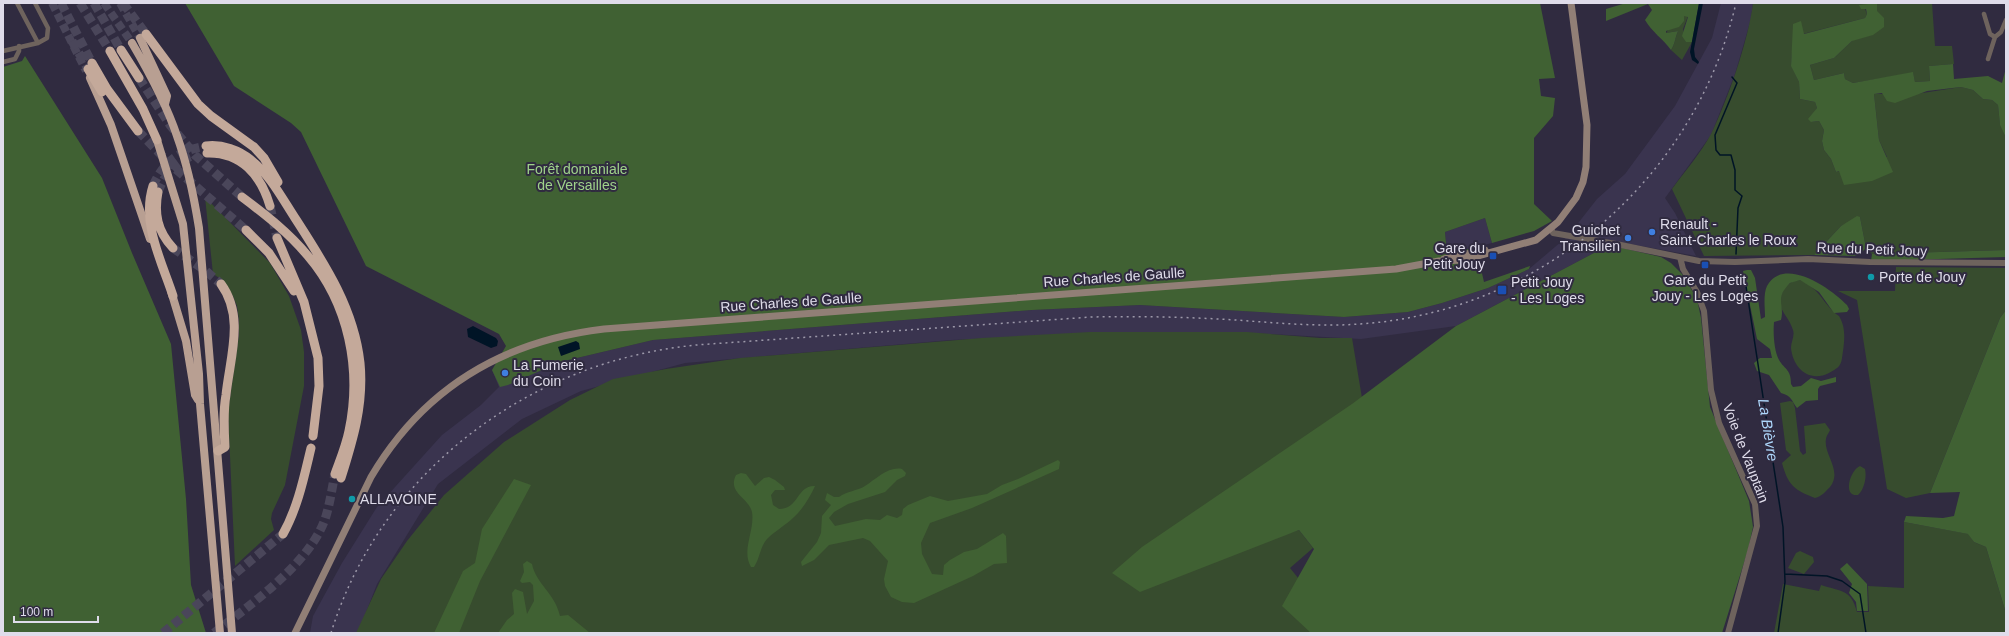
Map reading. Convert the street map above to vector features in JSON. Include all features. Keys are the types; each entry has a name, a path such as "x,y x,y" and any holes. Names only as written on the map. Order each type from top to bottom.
{"highway":[{"path":"143,36 168,96 165,104"},
{"path":"143,36 198,104 211,116 248,141 259,152 338,290 348,313 356,338 360,363 361,388 358,420 338,476 349,432 354,402 352,350 342,317 331,289 309,256 277,224 242,197"},
{"path":"132,43 165,104 177,136 188,174 199,228 232,633"},
{"path":"121,50 139,78"},
{"path":"110,51 139,102 157,140 183,224 199,374 200,404 218,593 220,633"},
{"path":"89,68 107,89 137,133"},
{"path":"89,68 111,125 153,247 173,296"},
{"path":"270,206 260,181 250,168 231,156 207,149 223,147 238,152 257,165 275,186 314,248"},
{"path":"172,248 158,223 156,189 149,203 151,228 186,341 195,395 200,404"},
{"path":"246,230 279,266 301,305 313,336"},
{"path":"277,238 304,302 318,358 319,386 314,436"},
{"path":"218,451 226,447 224,409 235,326 231,301 221,284"},
{"path":"283,534 290,522 298,500 312,448"},
{"path":"216,633 214,602 218,593"}],"main road":[{"name":"Rue Charles de Gaulle","path":"295,633 371,477 384,457 416,416 439,395 475,369 531,344 573,333 604,329 1396,269 1439,261 1463,260 1496,252 1540,238 1563,216 1576,198 1583,182 1586,167 1586,112 1571,3"}],"street":[{"path":"17,3 38,43"},
{"path":"3,51 18,46 38,43 47,38 49,31 35,3"},
{"path":"1984,14 1990,34 1995,37"},
{"path":"1988,59 1995,37 2001,32 2006,20"},
{"path":"3,62 15,59 19,51 18,46"},
{"name":"Rue du Petit Jouy","path":"1551,228 1553,233 1714,262 1808,259 1870,262 2006,263"},
{"name":"Voie de Vauptain","path":"1680,257 1683,270 1697,292 1704,311 1711,390 1719,423 1755,504 1757,526 1728,633"}],"shaded area":[{"path":"1721,3 1753,3 1751,19 1735,74 1711,135 1665,198 1675,213 1696,256 1597,238 1593,241 1609,245 1456,326 1361,339 1251,333 1102,333 951,340 685,363 581,391 522,419 438,484 377,584 358,633 310,633 313,616 342,563 377,507 442,435 481,405 499,387 492,370 526,355 560,362 653,340 1032,310 1140,305 1344,317 1408,312 1442,303 1488,288 1529,269 1568,236 1597,199 1625,174 1675,106 1712,38"},
{"path":"1485,218 1492,243 1447,254 1445,232"}],"green space":[{"name":"Forêt domaniale de Versailles","path":"185,3 1540,3 1555,78 1539,79 1541,96 1555,98 1553,116 1534,138 1534,204 1552,221 1534,231 1492,243 1485,218 1445,232 1447,254 1476,247 1484,282 1530,266 1529,269 1488,288 1408,312 1344,317 1140,305 1032,310 653,340 560,362 508,385 500,387 492,370 506,346 499,334 366,266 301,132 291,123 234,86"},
{"path":"1626,3 1699,3 1692,42 1686,42 1682,36 1688,17 1684,16 1684,21 1679,27 1666,31 1666,33 1678,31 1671,50 1645,20 1652,10 1648,4 1606,21 1606,9"},
{"path":"1753,3 1932,3 1935,46 1952,46 1954,64 1929,66 1930,81 1915,82 1913,73 1853,83 1845,79 1844,73 1814,80 1810,65 1834,58 1852,41 1877,11 1877,4 1865,9 1867,14 1865,18 1803,34 1792,52 1791,65 1799,82 1800,99 1815,102 1817,108 1813,114 1811,122 1819,121 1824,130 1822,141 1824,150 1831,159 1836,172 1887,157 1879,140 1874,94 1916,94 1961,87 1973,90 1983,99 1992,100 1998,105 2000,124 2006,138 2006,250 1872,254 1866,248 1860,217 1841,226 1814,255 1704,256 1672,189 1703,148 1711,134 1742,52"},
{"path":"1877,3 1877,11 1884,18 1884,27 1873,35 1852,41 1834,58 1810,65 1814,80 1844,73 1845,79 1853,83 1913,72 1915,82 1930,81 1929,66 1953,64 1954,79 1988,76 2002,83 2006,68 2006,138 2000,125 1998,105 1992,100 1983,99 1973,90 1961,87 1927,91 1895,103 1887,101 1882,93 1874,94 1879,140 1893,172 1872,181 1844,185 1839,171 1836,172 1831,159 1824,150 1822,141 1824,130 1819,121 1811,122 1808,119 1817,108 1815,102 1800,99 1799,82 1791,66 1793,24 1801,21 1804,34 1865,18 1867,14 1866,9 1861,9 1859,5"},
{"path":"1684,16 1688,16 1683,29 1686,42 1692,42 1682,60 1671,50 1678,31 1666,33 1669,29 1674,28"},
{"path":"25,56 102,178 171,344 186,499 191,585 206,633 3,633 3,67 22,61"},
{"path":"205,197 270,263 289,296 301,330 304,352 304,386 285,485 272,513 271,519 274,530 235,566 228,412 239,335 239,320 237,306 233,296 221,279 213,274"},
{"path":"1857,216 1860,217 1866,248 1860,254 1854,256 1814,255 1841,226"},
{"path":"1609,245 1661,257 1671,263 1683,275 1697,299 1701,318 1710,407 1749,501 1753,527 1748,550 1722,633 1311,633 1282,606 1314,549 1299,530 1140,592 1112,573 1142,547 1352,404 1456,326"},
{"path":"2006,250 2006,257 1871,261 1872,254"},
{"path":"1896,267 2006,268 2006,310 2000,318 1930,493 1906,498 1887,489 1857,300 1838,291 1895,291"},
{"path":"1751,270 1755,278 1761,319 1765,317 1765,297 1767,286 1775,277 1785,274 1796,274 1820,284 1840,298 1847,305 1849,309 1847,312 1834,313 1819,292 1800,280 1790,283 1782,293 1781,320 1774,322 1774,342 1777,356 1789,372 1793,387 1801,386 1811,378 1821,381 1836,377 1836,382 1820,386 1818,389 1818,400 1806,401 1797,408 1789,397 1781,393 1769,375 1757,371 1754,363 1760,358 1772,358 1770,349 1757,339 1743,271"},
{"path":"1800,280 1813,288 1842,321 1844,342 1841,364 1834,370 1822,376 1809,375 1803,372 1795,362 1791,348 1794,334 1793,330 1780,306 1781,295 1785,288 1792,282"},
{"path":"2006,310 2006,613 1986,547 1974,542 1968,534 1904,522 1906,516 1943,518 1954,516 1960,492 1930,493 2000,318"},
{"path":"1090,332 1247,332 1320,338 1352,338 1362,398 1220,555 1299,530 1313,548 1290,568 1329,616 1340,633 356,633 381,579 407,541 444,495 504,442 570,400 613,379 666,369 740,358 982,338"},
{"path":"1790,401 1793,402 1795,408 1800,451 1803,455 1806,453 1804,426 1825,423 1830,430 1826,438 1826,445 1834,469 1833,481 1825,492 1815,498 1793,486 1787,477 1782,463 1791,455 1786,450 1780,403"},
{"path":"1058,460 1060,462 1059,469 972,508 930,523 921,543 922,554 932,574 943,575 944,565 950,560 964,552 977,549 1003,533 1006,536 1007,563 994,564 973,576 914,603 902,602 891,597 885,586 884,579 888,561 870,541 863,538 829,545 814,560 802,566 801,562 817,542 821,533 822,516 831,505 825,500 827,493 834,497 839,497 845,493 862,488 887,471 892,469 902,469 906,473 905,476 897,480 885,492 848,504 834,512 829,518 835,526 866,519 880,520 887,515 897,518 902,515 903,509 908,505 930,496 948,501 987,494 1002,485"},
{"path":"1860,466 1865,469 1866,476 1862,490 1858,495 1850,492 1849,483 1853,472"},
{"path":"741,473 746,474 755,486 764,478 769,477 784,487 785,490 775,490 771,495 773,505 779,509 786,508 791,505 805,489 815,486 806,503 797,514 767,539 754,567 751,567 747,554 752,526 752,512 747,503 736,491 734,486 736,475"},
{"path":"514,479 531,485 480,581 459,633 434,633 463,571 475,563 482,529"},
{"path":"1904,522 1969,534 1974,542 1986,547 2006,613 2006,633 1774,633 1783,584 1819,591 1821,585 1845,592 1852,599 1857,612 1869,612 1868,586 1904,588"},
{"path":"1800,551 1813,557 1814,562 1804,574 1788,568 1796,553"},
{"path":"527,561 532,564 537,577 558,608 560,616 568,615 590,633 498,633 507,620 514,614 512,593 515,589 523,592 527,614 534,601 533,585 530,582 522,583 520,581 524,572 523,564"},
{"path":"1847,563 1867,584 1868,611 1857,611 1856,602 1849,593 1852,584 1840,569"}],"water":[{"path":"1699,3 1703,3 1694,49 1695,57 1699,62 1698,64 1692,60 1690,52"},
{"path":"473,326 496,338 498,341 497,346 491,348 468,337 467,329"},
{"path":"576,341 579,343 580,349 561,356 558,347"}],"waterway":[{"name":"La Bièvre","path":"1732,77 1737,83 1715,135 1716,150 1720,155 1731,155 1735,170 1735,190 1742,196 1738,208 1736,254"},
{"name":"La Bièvre","path":"1746,286 1783,527 1785,582 1778,633"},
{"name":"La Bièvre","path":"1785,574 1827,576 1842,581 1860,594 1866,633"}],"tunnel":[{"path":"52,3 86,71"},
{"path":"61,3 92,63"},
{"path":"80,3 110,51"},
{"path":"94,3 121,50"},
{"path":"104,3 132,43"},
{"path":"120,3 140,38"},
{"path":"123,3 146,34"},
{"path":"72,41 88,69"},
{"path":"139,78 170,125 196,156 242,197"},
{"path":"138,131 170,164 246,230"},
{"path":"153,186 162,170 174,158 180,154 206,146"},
{"path":"158,192 163,180 171,170 180,162 192,156"},
{"path":"270,206 277,238"},
{"path":"173,248 206,271 221,284"},
{"path":"214,633 279,581 308,550 319,533 326,516 335,474"},
{"path":"163,633 283,534"}],"railway":[{"path":"331,633 354,575 386,522 425,475 470,434 521,400 576,374 635,355 696,345 1091,317 1182,317 1314,325 1360,324 1426,314 1489,294 1548,264 1600,225 1647,179 1685,126 1715,67 1736,3"}],"place":[{"name":"Renault - Saint-Charles le Roux","path":"1652,232"},
{"name":"Guichet Transilien","path":"1628,238"},
{"name":"Gare du Petit Jouy","path":"1493,256"},
{"name":"Gare du Petit Jouy - Les Loges","path":"1705,265"},
{"name":"Porte de Jouy","path":"1871,277"},
{"name":"Petit Jouy - Les Loges","path":"1502,290"},
{"name":"La Fumerie du Coin","path":"505,373"},
{"name":"ALLAVOINE","path":"352,499"}]}
